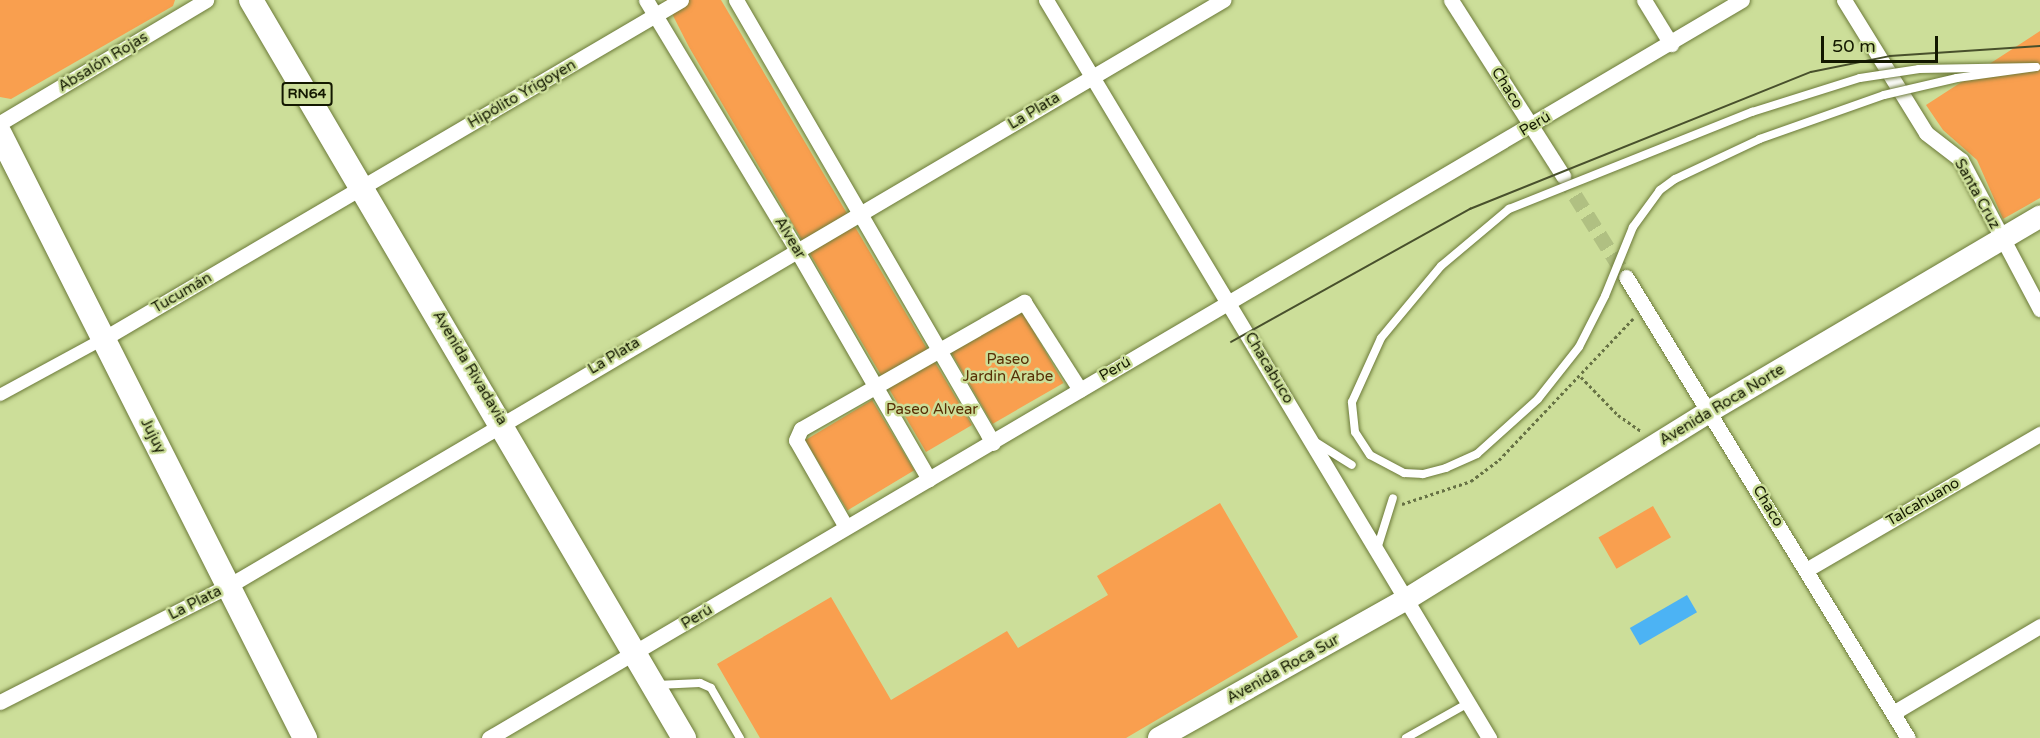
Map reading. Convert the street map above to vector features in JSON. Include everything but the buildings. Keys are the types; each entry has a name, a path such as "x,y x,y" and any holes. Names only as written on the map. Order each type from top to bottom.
{"main road":[{"name":"Avenida Rivadavia","path":"251,0 502,422 634,655 684,738"},
{"name":"Jujuy","path":"0,134 230,585 305,738"},
{"name":"Avenida Roca Norte","path":"1407,599 1710,411 2040,217"},
{"name":"Avenida Roca Sur","path":"1159,738 1407,599"}],"street":[{"name":"Absalón Rojas","path":"0,123 206,0"},
{"name":"Alvear","path":"646,0 796,249 929,479"},
{"name":"Hipólito Yrigoyen","path":"363,188 681,0"},
{"path":"736,0 862,213 993,443"},
{"name":"Chacabuco","path":"1046,0 1230,302 1489,738"},
{"name":"La Plata","path":"0,702 230,585 502,422 1223,0"},
{"name":"Chaco","path":"1451,0 1563,176"},
{"path":"1644,0 1671,44"},
{"name":"Perú","path":"489,738 1532,127 1742,0"},
{"name":"Santa Cruz","path":"1844,0 1926,133 1960,160 2040,309"},
{"name":"Tucumán","path":"0,395 103,339 363,188"},
{"name":"Chaco","path":"1626,276 1908,738"},
{"path":"846,527 796,440 796,434 875,386 1024,302 1080,390"},
{"name":"Talcahuano","path":"1806,570 2040,435"},
{"path":"1893,712 2040,626"}],"lane":[{"path":"2038,66 1957,78 1884,95 1760,139 1675,179 1660,190 1633,227 1605,296 1579,347 1538,399 1477,454 1446,468 1423,474 1404,473 1370,455 1355,432 1352,402 1380,338 1441,266 1509,209 1752,112 1860,78 1919,69 2038,66"},
{"path":"1313,441 1352,465"},
{"path":"1377,549 1393,498"},
{"path":"653,685 700,683 711,688 741,738"},
{"path":"1406,738 1468,703"}],"path":[{"path":"1581,378 1618,415 1660,442"}],"green space":[{"path":"0,0 175,0 173,6 11,99 0,97"},
{"name":"Paseo Alvear","path":"665,0 721,0 972,425 926,452 689,47"},
{"path":"2040,31 2040,198 2003,219 1977,160 1943,130 1926,105"},
{"name":"Paseo Jardin Arabe","path":"1022,311 1064,383 992,424 951,352"},
{"path":"872,400 914,470 847,510 805,440"},
{"path":"1220,503 1298,637 1126,738 760,738 717,664 831,597 891,700 1007,631 1018,648 1108,595 1097,576"},
{"path":"1653,506 1671,537 1616,569 1598,538"}],"water":[{"path":"1687,595 1697,612 1640,645 1630,628"}],"tunnel":[{"path":"1563,176 1626,277"}],"tram line":[{"path":"1231,342 1470,209 1811,72 1890,56 2040,46"}]}
